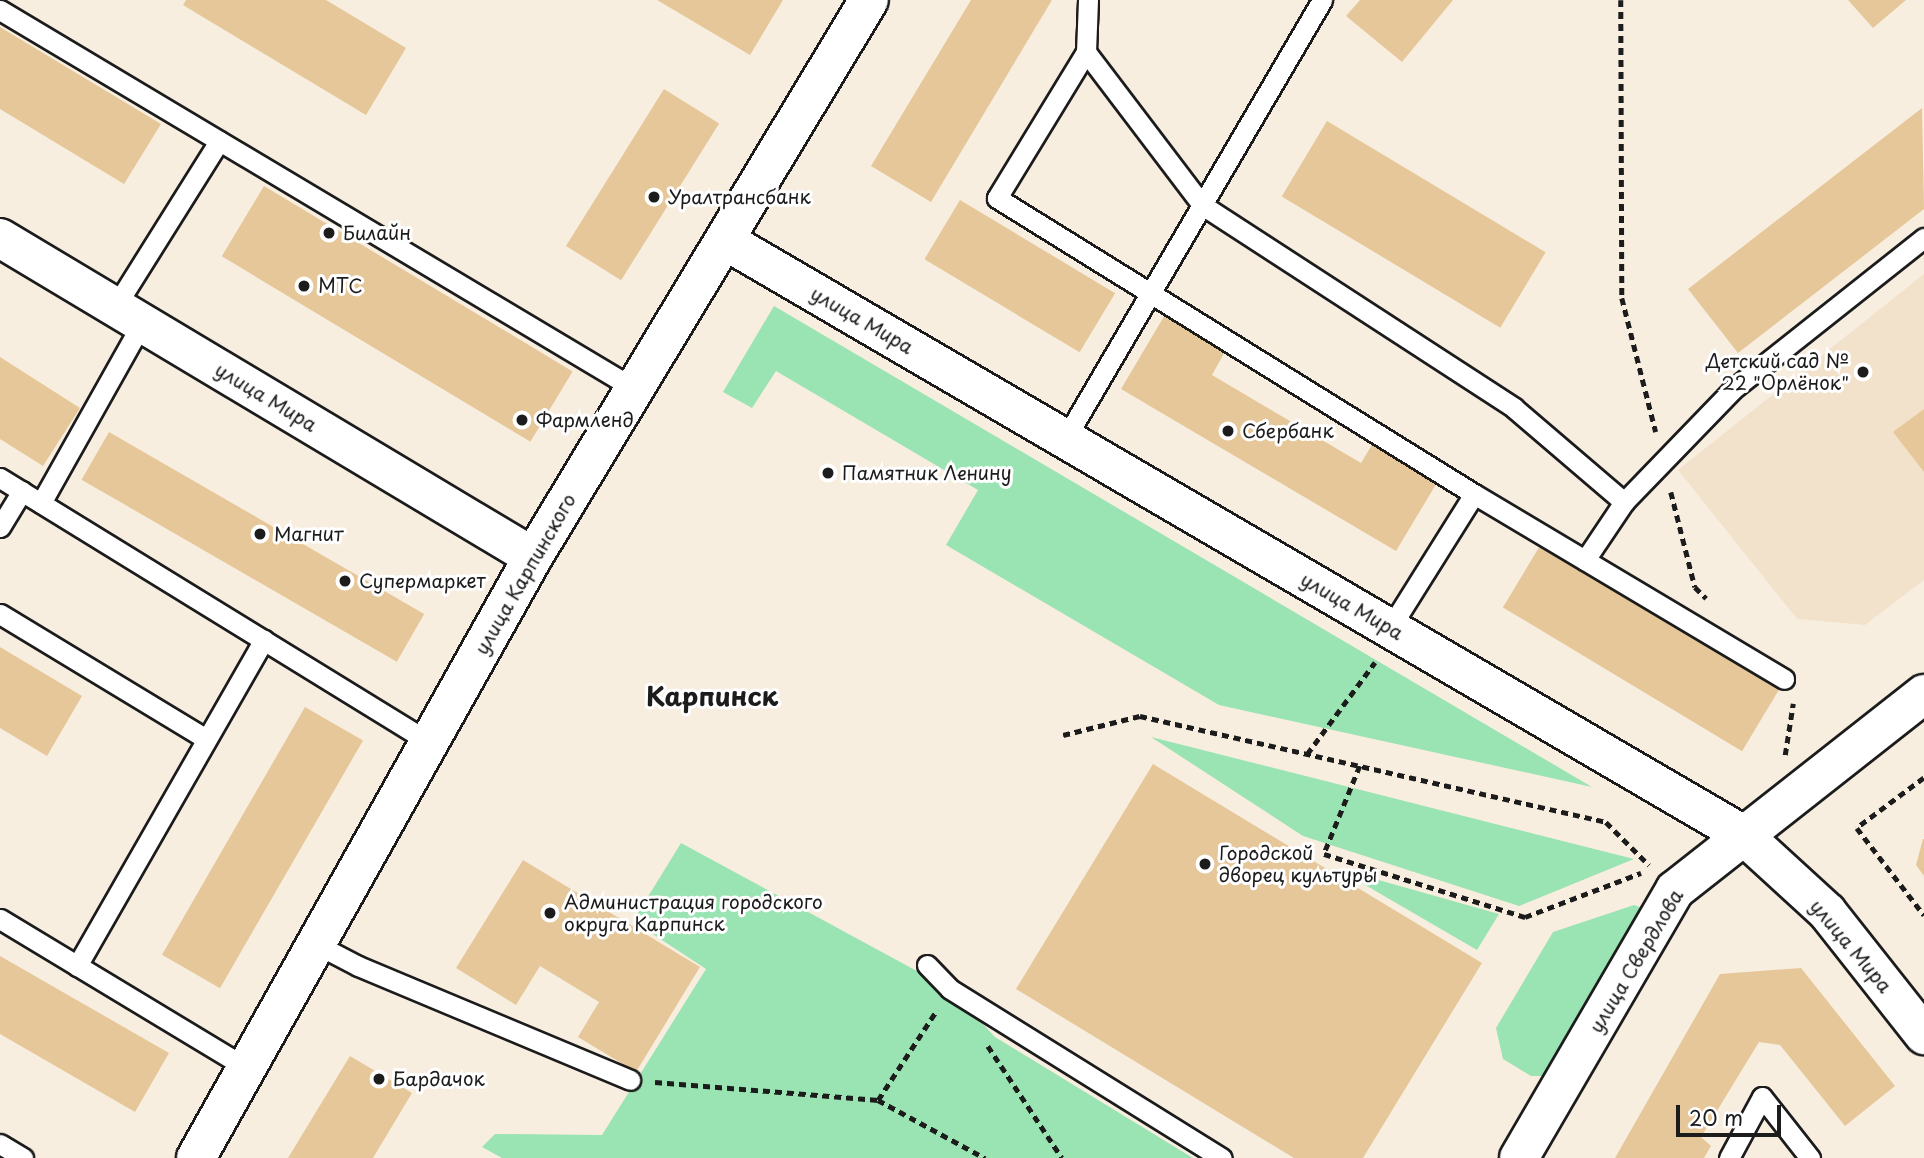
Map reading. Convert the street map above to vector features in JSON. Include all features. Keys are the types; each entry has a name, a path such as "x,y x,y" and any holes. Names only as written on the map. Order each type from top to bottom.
{"main road":[{"name":"улица Карпинского","path":"196,1158 533,557 869,0"},
{"name":"улица Мира","path":"0,238 533,557"},
{"name":"улица Мира","path":"726,241 1742,834 1827,912 1924,1035"},
{"name":"улица Свердлова","path":"1521,1157 1675,890 1742,834 1924,694"}],"lane":[{"path":"1088,0 1086,52 997,198 1474,494 1784,679"},
{"path":"1065,439 1322,0"},
{"path":"0,10 635,389"},
{"path":"1086,52 1202,205 1514,408 1624,502"},
{"path":"41,503 129,315 219,141"},
{"path":"1585,560 1624,502 1732,390 1924,238"},
{"path":"0,478 429,742"},
{"path":"0,527 22,491"},
{"path":"1393,630 1474,494"},
{"path":"0,614 206,739"},
{"path":"77,966 264,640"},
{"path":"0,919 247,1068"},
{"path":"316,944 358,966 630,1080"},
{"path":"927,965 950,989 1222,1158"},
{"path":"1729,1158 1762,1097 1810,1158"},
{"path":"0,1144 23,1158"}],"path":[{"path":"1307,754 1393,630"},
{"path":"1063,735 1140,716 1360,766 1606,822 1652,869 1525,917 1324,854 1360,766"},
{"path":"1924,778 1857,828 1924,915"},
{"path":"878,1100 950,989 1062,1158"},
{"path":"630,1080 878,1100 985,1158"}],"shaded area":[{"name":"Детский сад № 22 \"Орлёнок\"","path":"1924,274 1924,580 1865,625 1797,619 1678,470"}],"green space":[{"path":"774,306 1592,787 1219,705 946,545 978,490 776,371 752,408 723,392"},
{"path":"1151,737 1634,859 1519,906 1303,836"},
{"path":"681,843 950,989 995,1037 1193,1158 502,1158 482,1147 495,1134 602,1135 706,969 633,921"},
{"path":"1336,868 1499,914 1477,950"},
{"path":"1634,905 1651,911 1554,1076 1531,1076 1503,1059 1496,1028 1553,932"}],"building":[{"path":"186,0 326,0 406,48 366,115 183,5"},
{"path":"657,0 783,0 750,55"},
{"path":"971,0 1052,0 931,202 871,166"},
{"path":"1360,0 1453,0 1402,62 1346,16"},
{"path":"1848,0 1906,0 1873,28"},
{"path":"0,27 161,124 124,184 0,109"},
{"path":"664,89 719,123 621,280 566,246"},
{"path":"1922,108 1924,209 1738,353 1688,289"},
{"path":"1327,121 1546,252 1500,328 1282,196"},
{"path":"264,186 573,371 530,442 222,256"},
{"path":"960,200 1115,293 1080,352 924,259"},
{"path":"1166,313 1227,348 1212,375 1361,463 1376,438 1441,476 1396,551 1121,389"},
{"path":"0,357 80,408 43,466 0,439"},
{"path":"1924,409 1924,472 1893,432"},
{"path":"109,432 424,614 397,662 82,480"},
{"path":"1541,544 1780,688 1742,751 1503,607"},
{"path":"0,647 82,696 47,756 0,728"},
{"path":"305,707 363,740 220,988 162,955"},
{"name":"Городской дворец культуры","path":"1153,764 1482,963 1363,1158 1294,1158 1016,989"},
{"path":"1924,839 1924,876 1916,865"},
{"name":"Администрация городского округа Карпинск","path":"523,860 700,967 636,1072 578,1037 599,1002 540,966 516,1005 456,968"},
{"path":"0,956 169,1053 135,1112 0,1034"},
{"path":"1801,968 1895,1086 1845,1126 1780,1045 1759,1042 1701,1137 1711,1146 1704,1158 1615,1158 1720,974"},
{"path":"350,1056 412,1093 373,1158 288,1158"}],"place":[{"name":"Уралтрансбанк","path":"654,197"},
{"name":"Билайн","path":"329,233"},
{"name":"МТС","path":"304,286"},
{"name":"Детский сад № 22 \"Орлёнок\"","path":"1863,372"},
{"name":"Фармленд","path":"522,420"},
{"name":"Сбербанк","path":"1228,431"},
{"name":"Памятник Ленину","path":"828,473"},
{"name":"Магнит","path":"260,534"},
{"name":"Супермаркет","path":"345,581"},
{"name":"Городской дворец культуры","path":"1205,864"},
{"name":"Администрация городского округа Карпинск","path":"550,913"},
{"name":"Бардачок","path":"379,1079"}],"district":[{"name":"Карпинск","path":"712,696"}]}
